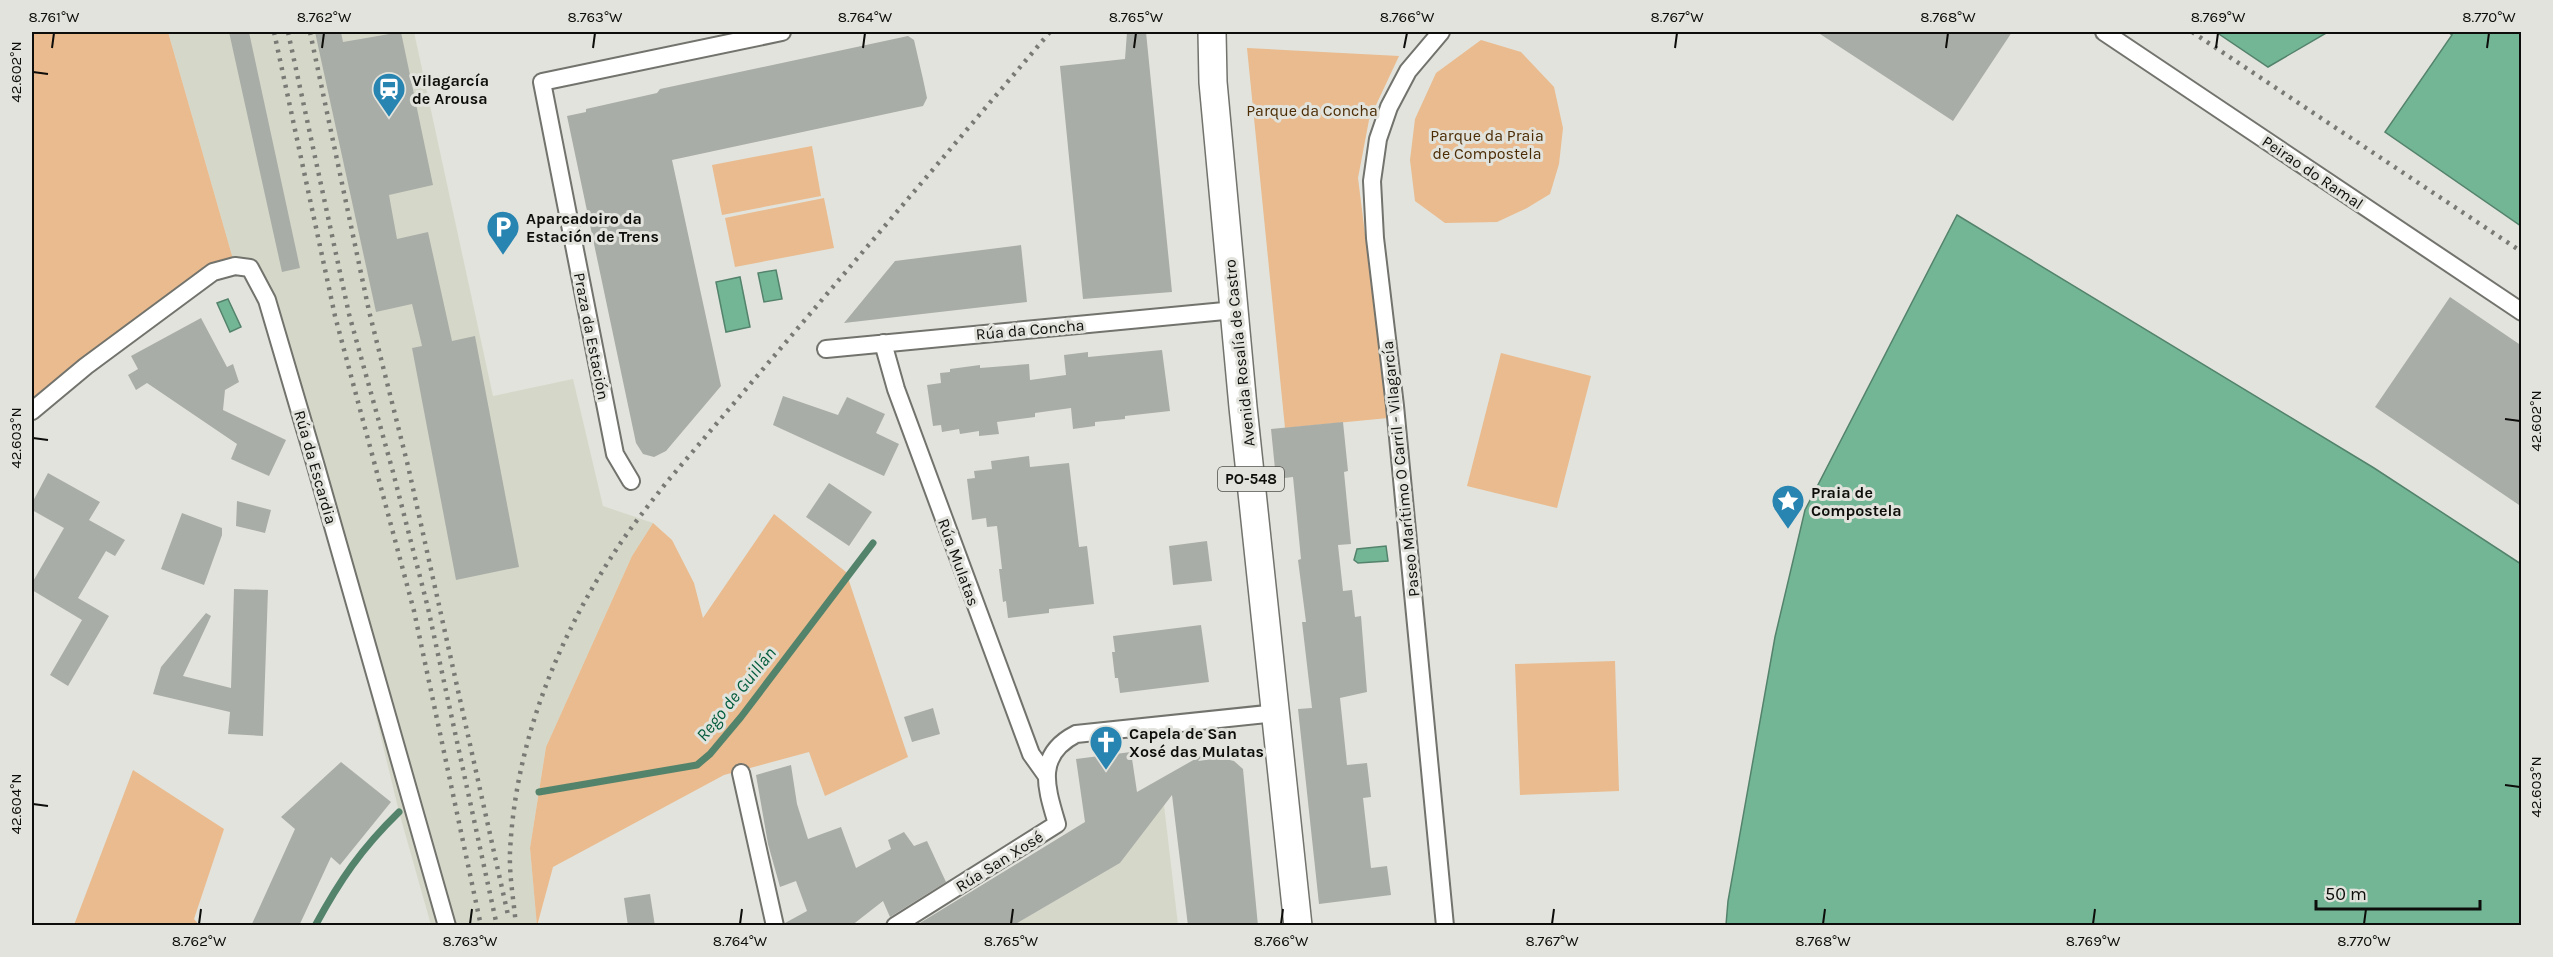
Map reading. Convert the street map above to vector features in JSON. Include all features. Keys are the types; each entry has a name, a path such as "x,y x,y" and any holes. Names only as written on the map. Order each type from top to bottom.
{"main road":[{"name":"Avenida Rosalía de Castro","path":"1212,32 1213,82 1234,310 1298,926"}],"street":[{"name":"Praza da Estación","path":"632,481 615,454 542,82 782,32"},
{"name":"Paseo Marítimo O Carril - Vilagarcía","path":"1441,32 1408,71 1389,107 1378,139 1372,181 1375,238 1395,406 1445,926"},
{"name":"Peirao do Ramal","path":"2104,32 2522,312"},
{"name":"Rúa da Escardia","path":"32,411 86,366 213,272 235,266 250,268 267,300 447,926"},
{"name":"Rúa da Concha","path":"826,349 1234,310"},
{"name":"Rúa Mulatas","path":"883,343 896,388 1004,685 1031,754 1046,775"},
{"path":"1046,775 1049,759 1054,749 1076,734 1276,713"},
{"path":"741,773 775,926"},
{"name":"Rúa San Xosé","path":"896,926 1057,824 1046,775"}],"shaded area":[{"path":"168,32 414,32 493,396 573,379 603,506 653,523 632,556 546,747 530,848 537,925 431,925 399,812 315,463 250,269 235,266"},
{"path":"2216,32 2328,32 2268,67"},
{"path":"2448,32 2521,32 2521,226 2385,132 2452,35"},
{"path":"1957,215 2374,468 2521,564 2521,925 1726,925 1728,901 1775,637 1805,510"},
{"path":"776,270 782,299 764,302 758,273"},
{"path":"740,277 750,327 726,332 716,282"},
{"path":"228,299 241,327 230,332 217,303"},
{"path":"1386,546 1388,561 1358,563 1354,560 1357,549"},
{"path":"1164,805 1178,925 1012,926 1120,863"}],"green space":[{"path":"32,32 168,32 235,266 32,414"},
{"name":"Parque da Praia de Compostela","path":"1481,40 1521,52 1554,87 1563,128 1559,164 1550,194 1527,208 1497,222 1445,223 1415,201 1410,160 1415,119 1436,73"},
{"name":"Parque da Concha","path":"1247,48 1399,56 1369,120 1358,178 1388,418 1285,428"},
{"path":"812,146 821,196 722,215 712,165"},
{"path":"824,198 834,248 735,267 725,218"},
{"path":"1501,353 1591,376 1557,508 1467,486"},
{"path":"774,514 846,572 908,757 825,796 809,752 724,775 553,867 537,926 530,848 546,747 632,556 653,523 672,540 694,583 703,618"},
{"path":"1615,661 1619,791 1520,795 1515,664"},
{"path":"133,770 224,829 194,919 199,925 74,925"}],"building":[{"path":"229,32 249,32 300,268 282,272"},
{"path":"315,32 341,32 343,42 401,32 433,185 389,195 397,239 428,232 452,341 475,336 519,567 456,580 412,348 422,346 412,304 376,312"},
{"path":"1127,32 1146,32 1172,292 1083,299 1060,66 1125,59"},
{"path":"1817,32 2012,32 1953,121"},
{"path":"908,36 914,40 923,79 927,98 923,106 672,160 721,386 666,451 654,457 643,454 636,443 567,116 586,112 586,109 657,93 660,89"},
{"path":"1021,245 1027,302 844,323 895,261"},
{"path":"2450,297 2522,346 2522,507 2375,407"},
{"path":"201,318 227,367 233,364 239,382 225,390 223,410 286,440 269,476 231,459 237,444 147,383 136,390 128,375 138,369 131,356"},
{"path":"1162,350 1170,411 1125,416 1125,419 1095,422 1095,426 1073,429 1071,408 1035,413 1035,417 997,422 999,434 979,436 979,431 960,434 959,429 942,432 941,425 933,426 927,385 941,383 940,373 950,372 950,369 980,365 980,368 1029,364 1030,380 1066,375 1064,355 1088,352 1088,357"},
{"path":"783,396 838,415 847,397 885,414 876,433 899,444 884,476 773,425"},
{"path":"1343,422 1348,471 1344,472 1351,544 1338,545 1343,591 1352,590 1355,617 1361,616 1367,692 1340,698 1347,765 1367,763 1371,797 1363,798 1371,868 1387,866 1391,895 1319,904 1298,709 1312,708 1302,622 1306,622 1298,560 1301,559 1293,477 1276,479 1271,429"},
{"path":"1029,456 1030,467 1069,463 1079,547 1087,546 1094,604 1049,609 1049,613 1008,618 1006,601 1003,602 999,569 1002,569 997,526 987,527 986,518 972,520 967,479 975,478 974,471 992,469 991,461"},
{"path":"48,473 100,502 89,520 125,540 115,556 106,551 78,598 109,616 68,686 50,675 82,620 32,590 32,583 64,528 32,510 32,503"},
{"path":"829,483 872,512 849,546 806,517"},
{"path":"237,501 271,510 265,533 236,526"},
{"path":"182,513 222,528 222,535 204,585 161,569"},
{"path":"1207,541 1212,581 1173,585 1169,546"},
{"path":"234,589 268,590 263,736 228,734 230,712 153,694 161,667 206,613 211,616 183,676 231,688"},
{"path":"1201,625 1209,682 1120,693 1118,678 1115,678 1113,636"},
{"path":"933,708 940,734 912,742 904,717"},
{"path":"1131,752 1137,792 1204,754 1198,761 1221,758 1234,761 1243,769 1258,926 1188,926 1172,795 1120,863 1012,926 915,926 1085,822 1076,759"},
{"path":"341,762 391,802 340,865 331,857 299,926 251,926 295,829 281,817"},
{"path":"791,765 797,804 808,839 841,827 856,868 891,849 888,840 904,832 914,846 927,841 946,882 890,917 883,901 851,926 785,926 785,923 807,911 796,881 780,887 768,844 756,775"},
{"path":"650,894 655,926 628,926 624,898"}],"waterway":[{"name":"Rego de Guillán","path":"539,792 697,765 710,754 741,717 873,543"},
{"name":"Rego de Guillán","path":"315,926 352,866 373,839 399,812"}],"railway":[{"path":"274,32 335,316 414,611 481,926"},
{"path":"288,32 349,314 428,608 497,926"},
{"path":"310,32 369,311 408,466 508,915"},
{"path":"516,926 510,852 520,773 542,696 557,658 593,587 626,535 666,483 1050,32"},
{"path":"2192,32 2522,252"}],"place":[{"name":"Vilagarcía de Arousa","path":"389,118"},
{"name":"Aparcadoiro da Estación de Trens","path":"503,256"},
{"name":"Praia de Compostela","path":"1788,530"},
{"name":"Capela de San Xosé das Mulatas","path":"1106,771"}]}
